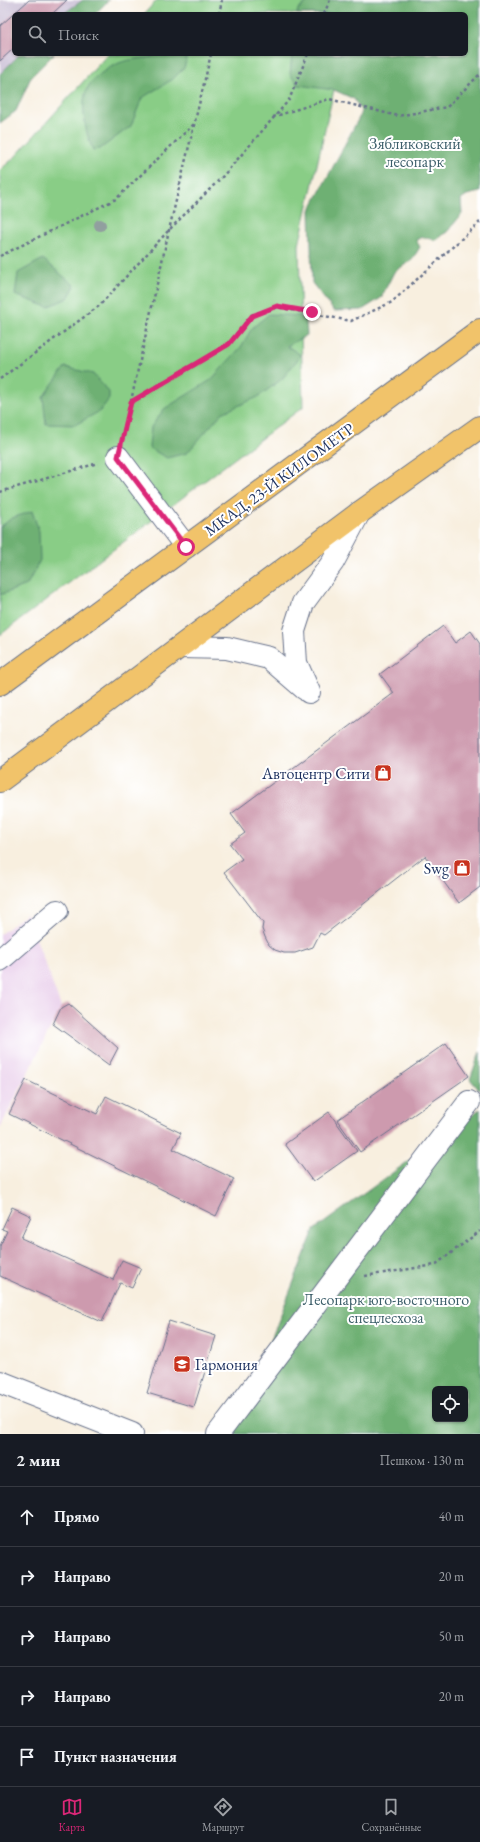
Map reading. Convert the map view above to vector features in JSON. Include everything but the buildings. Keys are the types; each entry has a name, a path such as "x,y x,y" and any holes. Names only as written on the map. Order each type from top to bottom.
{"highway":[{"name":"МКАД, 23-Й КИЛОМЕТР","path":"0,684 480,330"},
{"path":"0,781 360,513 480,427"}],"lane":[{"path":"118,457 186,547"},
{"path":"180,647 227,648 269,658 310,692 296,663 294,631 303,603 333,562 360,513"},
{"path":"0,960 57,911"},
{"path":"218,1434 469,1102"},
{"path":"0,1382 132,1434"}],"path":[{"path":"219,12 222,0"},
{"path":"325,12 330,0"},
{"path":"0,492 118,457 169,230 211,56"},
{"path":"0,379 99,306 169,230 222,176 272,117 289,100 307,56"},
{"path":"272,117 329,99 398,116 447,107 480,74"},
{"path":"0,256 116,199 195,123"},
{"path":"131,402 229,344 252,316 277,306 351,321 392,302 480,222"},
{"path":"358,1278 435,1265 480,1231"}],"shaded area":[{"path":"0,0 97,0 87,12 12,12 12,56 47,56 0,108"},
{"path":"27,914 61,1007 0,1128 0,934"}],"green space":[{"path":"83,0 109,0 97,12 66,12"},
{"path":"157,0 354,0 351,12 146,12"},
{"name":"Зябликовский лесопарк","path":"310,0 480,0 480,192 467,195 461,199 462,214 447,232 435,240 422,237 416,240 420,247 412,260 394,272 381,298 362,310 334,311 312,283 310,210 362,112 354,99 334,90 298,85 290,74 292,56 468,56 468,12 297,12 298,9"},
{"path":"18,56 52,56 31,77 16,111 0,123 0,74"},
{"path":"106,56 342,56 299,245 303,407 0,635 0,170 15,157"},
{"path":"187,56 184,68 173,79 142,98 131,126 100,149 93,150 86,130 84,115 86,90 92,81 101,73 119,63 128,60 152,57"},
{"path":"43,259 75,286 68,298 48,307 15,295 18,273"},
{"path":"269,314 299,316 306,320 307,335 287,346 301,355 282,379 258,397 222,413 187,453 167,458 149,448 151,427 164,409 211,380 241,347 252,328"},
{"path":"65,367 93,374 109,392 109,399 100,411 75,425 46,424 43,397"},
{"path":"32,511 39,531 40,560 27,585 0,595 0,527 12,518"},
{"path":"480,1052 480,1091 470,1079"},
{"name":"Лесопарк юго-восточного спецлесхоза","path":"480,1109 480,1434 234,1434 314,1230"}],"place":[{"name":"Автоцентр Сити","path":"383,773"},
{"name":"Swg","path":"462,868"},
{"name":"Гармония","path":"182,1364"}],"route":[{"path":"186,547 118,457 131,402 229,344 252,316 277,306 312,312"}]}
